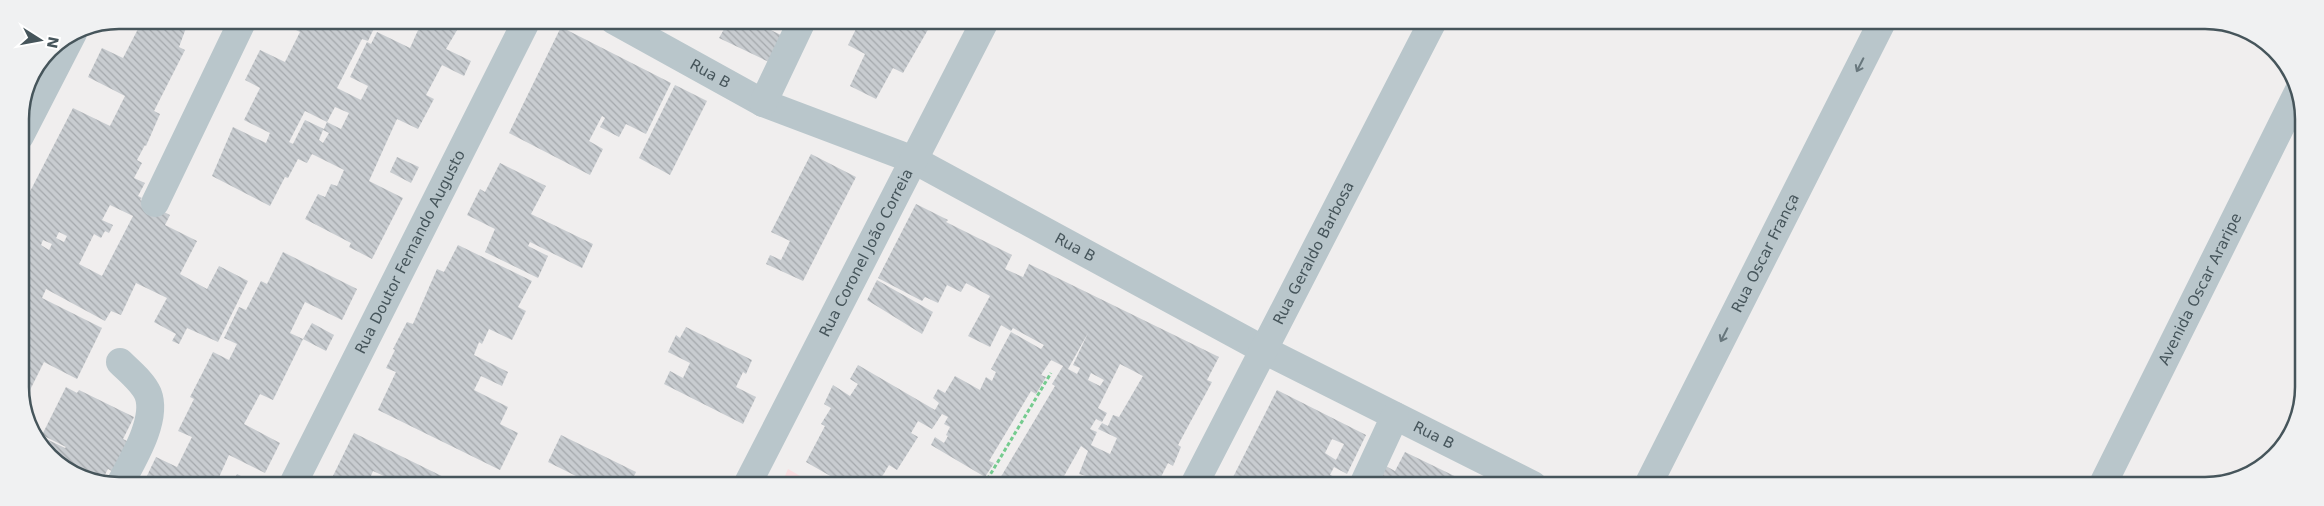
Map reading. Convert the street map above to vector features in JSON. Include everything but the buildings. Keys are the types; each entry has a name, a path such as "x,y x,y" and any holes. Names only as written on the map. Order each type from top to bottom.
{"street":[{"path":"155,204 239,29"},
{"name":"Rua Doutor Fernando Augusto","path":"297,477 522,29"},
{"name":"Rua B","path":"629,29 763,103 914,160 1264,350 1517,477"},
{"path":"763,103 798,29"},
{"name":"Rua Coronel João Correia","path":"751,477 981,29"},
{"name":"Rua Geraldo Barbosa","path":"1198,477 1429,29"},
{"name":"Rua Oscar França","path":"1652,477 1878,29"},
{"path":"29,119 66,46"},
{"name":"Avenida Oscar Araripe","path":"2106,477 2294,100"},
{"path":"120,362 144,388 150,406 148,424 123,477"},
{"path":"1367,477 1395,416"}],"path":[{"path":"989,477 1051,373"}],"shaded area":[{"path":"788,469 802,477 784,477"}]}
